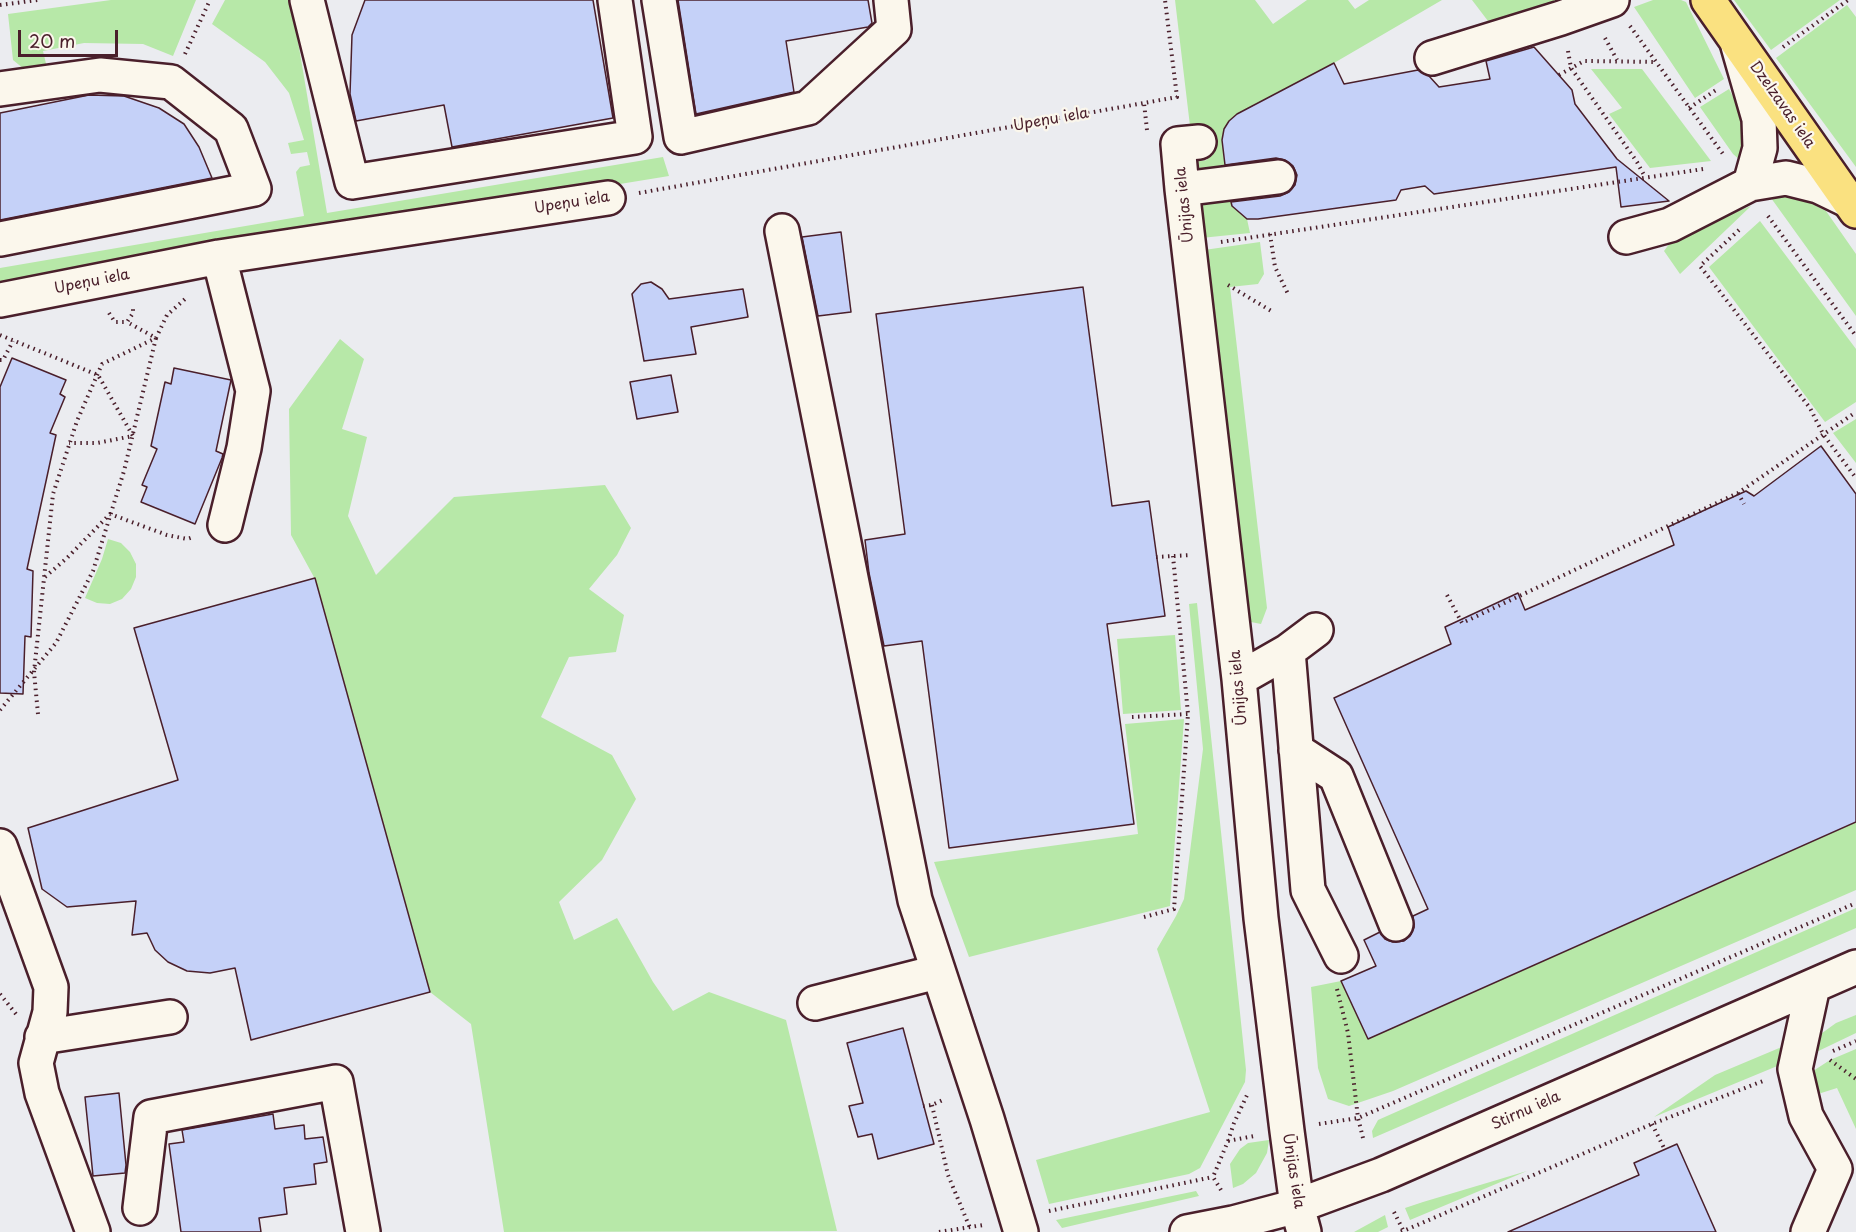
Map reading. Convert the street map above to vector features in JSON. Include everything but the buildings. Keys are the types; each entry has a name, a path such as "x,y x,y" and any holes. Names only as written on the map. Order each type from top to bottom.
{"main road":[{"name":"Dzelzavas iela","path":"1708,0 1853,206"}],"street":[{"path":"307,0 352,182 635,137 615,0"},
{"path":"659,0 681,137 808,108 894,29 891,0"},
{"path":"1432,58 1612,0"},
{"path":"1737,42 1759,119 1760,148 1750,184"},
{"path":"0,88 100,75 171,82 231,129 254,189 0,239"},
{"name":"Ūnijas iela","path":"1175,141 1239,679 1261,918 1301,1219"},
{"path":"1182,189 1278,177"},
{"path":"1626,237 1670,225 1750,184 1786,178 1818,186 1853,206"},
{"name":"Upeņu iela","path":"0,300 219,257 608,198"},
{"path":"782,231 915,900 1020,1226"},
{"path":"219,257 253,391 244,448 225,525"},
{"path":"1239,679 1288,651 1316,630"},
{"path":"1288,651 1308,890 1341,956"},
{"path":"1296,750 1336,776 1396,924"},
{"path":"0,846 51,987 50,1012 36,1063 42,1094 93,1232"},
{"path":"1261,918 1308,890"},
{"path":"814,1003 934,963"},
{"name":"Stirnu iela","path":"1187,1232 1233,1223 1301,1219 1381,1175 1856,967"},
{"path":"1808,1232 1835,1169 1806,1116 1805,1067 1813,986"},
{"path":"42,1037 170,1017"},
{"path":"140,1208 151,1117 336,1082 363,1232"}],"path":[{"path":"0,5 38,0"},
{"path":"171,82 210,0"},
{"name":"Upeņu iela","path":"608,198 1177,97 1165,0"},
{"path":"1782,48 1848,0"},
{"path":"1561,18 1571,68 1637,162 1645,177"},
{"path":"1559,75 1584,61 1656,63"},
{"path":"1689,108 1717,90"},
{"path":"1144,103 1175,141"},
{"path":"1189,246 1709,168"},
{"path":"1747,223 1700,266 1810,408 1823,434 1856,478"},
{"path":"1270,234 1275,267 1288,294"},
{"path":"0,710 56,643 93,571 133,436 156,338 167,315 192,293"},
{"path":"127,322 133,313 133,305"},
{"path":"108,310 110,317 115,321 127,322 156,338"},
{"path":"0,335 98,375 133,436"},
{"path":"38,714 34,672 53,494 69,443 102,364 156,338"},
{"path":"0,360 3,360 13,341"},
{"path":"1447,595 1462,623 1738,493 1856,412"},
{"path":"69,443 97,443 133,436"},
{"path":"1738,493 1744,504"},
{"path":"110,514 167,535 187,539 202,530 225,525"},
{"path":"44,577 110,514"},
{"path":"1156,557 1200,555"},
{"path":"1144,917 1174,909 1188,714 1173,556"},
{"path":"1132,717 1188,714"},
{"path":"1313,1126 1324,1122 1358,1118 1856,903"},
{"path":"1341,956 1327,971 1335,982 1348,1033 1358,1118 1364,1142"},
{"path":"1394,1212 1402,1231 1652,1124 1805,1067 1856,1041"},
{"path":"1805,1067 1856,1079"},
{"path":"1213,1177 1249,1091"},
{"path":"923,1106 947,1099"},
{"path":"932,1105 948,1175 970,1228"},
{"path":"1652,1124 1665,1150"},
{"path":"1228,1141 1258,1135"},
{"path":"939,1232 1020,1226 1046,1212 1213,1177"},
{"path":"1213,1177 1222,1191"}],"green space":[{"path":"111,0 196,0 173,56 143,44 84,43 43,51 48,72 24,69 13,60 8,14"},
{"path":"225,0 291,0 327,213 663,157 669,176 0,285 0,268 304,216 296,172 300,167 310,165 307,152 291,154 288,143 304,140 289,93 265,62 212,24"},
{"path":"1175,0 1255,0 1273,24 1307,0 1348,0 1355,9 1369,0 1442,0 1334,63 1237,114 1224,129 1222,139 1226,177 1197,180 1194,162 1207,160 1203,125 1190,126"},
{"path":"1472,0 1557,0 1509,16 1491,25"},
{"path":"1653,0 1686,2 1724,79 1695,98 1634,7"},
{"path":"1734,0 1840,0 1771,50"},
{"path":"1847,5 1856,17 1856,167 1776,58"},
{"path":"1591,69 1642,69 1711,161 1650,168 1609,114 1622,108"},
{"path":"1729,89 1744,118 1748,133 1740,160 1733,154 1700,107"},
{"path":"1786,194 1799,197 1826,211 1856,254 1856,316 1771,198"},
{"path":"1229,195 1232,206 1247,219 1250,233 1201,238 1197,197"},
{"path":"1751,206 1680,274 1664,251 1675,236"},
{"path":"1760,221 1856,349 1856,402 1825,422 1709,267"},
{"path":"1260,242 1264,274 1258,284 1230,287 1267,608 1261,624 1246,621 1204,250"},
{"path":"340,339 364,359 342,429 367,437 348,516 376,575 454,497 605,485 631,528 617,555 589,589 624,615 616,652 569,657 541,717 612,755 636,799 602,860 559,902 574,940 617,918 653,982 673,1011 709,992 786,1020 837,1231 504,1232 471,1024 430,992 315,579 291,535 289,409"},
{"path":"1856,419 1856,463 1833,433"},
{"path":"108,539 121,543 130,552 136,564 136,577 131,589 122,599 110,604 97,603 85,598"},
{"path":"1197,603 1246,1070 1245,1082 1200,1168 1189,1174 1049,1204 1036,1160 1210,1112 1157,949 1184,899 1203,749 1189,604"},
{"path":"1175,635 1181,710 1123,714 1117,639"},
{"path":"1184,719 1170,906 969,957 934,862 1138,834 1125,724"},
{"path":"1856,822 1856,890 1393,1091 1349,1106 1328,1099 1318,1068 1311,987 1341,981 1368,1039"},
{"path":"1856,908 1856,928 1373,1138 1372,1131 1378,1120"},
{"path":"1856,1015 1856,1033 1808,1056 1818,1036 1836,1023"},
{"path":"1784,1046 1787,1062 1654,1117 1715,1075"},
{"path":"1856,1049 1856,1129 1837,1088 1818,1094 1807,1075 1830,1060"},
{"path":"1269,1140 1267,1153 1256,1173 1243,1184 1233,1188 1230,1164 1240,1149 1248,1143"},
{"path":"1527,1171 1410,1220 1405,1208 1423,1202"},
{"path":"1196,1191 1199,1196 1062,1228 1056,1220"},
{"path":"1385,1215 1388,1227 1378,1232 1354,1232"}]}
